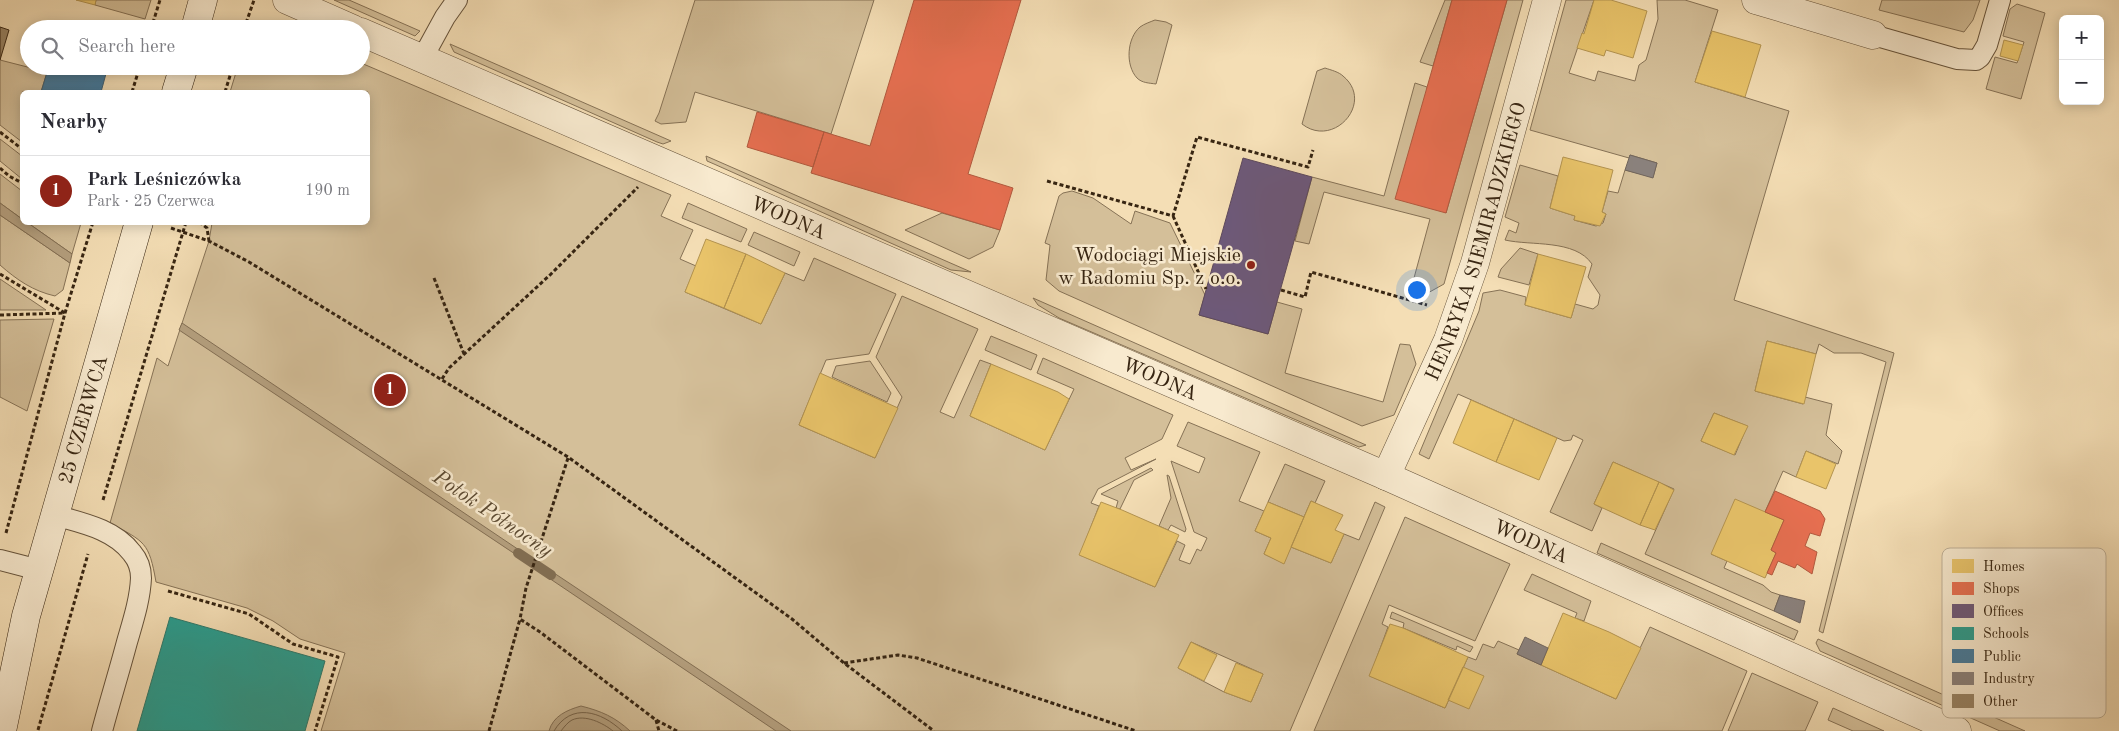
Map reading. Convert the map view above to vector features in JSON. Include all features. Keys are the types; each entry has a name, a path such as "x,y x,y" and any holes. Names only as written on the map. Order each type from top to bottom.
{"street":[{"path":"198,20 204,0"},
{"path":"287,0 333,20"},
{"name":"HENRYKA SIEMIRADZKIEGO","path":"1386,476 1448,340 1475,263 1548,0"},
{"path":"1756,0 1872,35"},
{"name":"WODNA","path":"370,36 1386,476 1957,731"},
{"path":"177,90 181,75"},
{"name":"25 CZERWCA","path":"2,731 26,616 138,225"},
{"name":"25 CZERWCA","path":"0,676 26,616"}],"lane":[{"path":"422,59 444,18 457,0"},
{"path":"1872,35 1958,59 1976,60 1987,45 2000,0"},
{"path":"54,515 95,526 123,544 133,554 139,565 141,576 136,609 102,731"},
{"path":"0,560 39,570"}],"path":[{"path":"154,20 160,0"},
{"path":"247,20 254,0"},
{"path":"133,90 137,75"},
{"path":"226,90 230,75"},
{"path":"0,132 20,147"},
{"path":"1206,289 1173,216 1197,137 1308,166 1313,150"},
{"path":"0,168 20,182"},
{"path":"1047,180 1173,216"},
{"path":"442,379 449,368 551,274 640,186"},
{"path":"6,536 65,313 92,225"},
{"path":"38,731 95,526 185,225"},
{"path":"203,225 207,228 209,241"},
{"path":"170,228 209,241 249,262 568,458 792,619 844,663 934,731"},
{"path":"1281,290 1305,297 1311,272 1432,306"},
{"path":"0,274 65,313"},
{"path":"434,278 464,354"},
{"path":"0,314 65,313"},
{"path":"489,731 520,619 526,588 568,458"},
{"path":"163,590 249,614 293,644 338,657 315,731"},
{"path":"520,619 656,720 677,731"},
{"path":"844,663 898,655 917,658 1136,731"},
{"path":"656,720 659,731"}],"shaded area":[{"path":"96,0 151,0 145,19 95,5"},
{"path":"334,0 349,0 420,31 415,36"},
{"path":"695,0 874,0 831,134 695,92 686,122 661,124 655,121"},
{"path":"1445,0 1452,0 1433,66 1420,62"},
{"path":"1507,0 1523,0 1444,284 1426,294 1411,289 1430,219 1324,192 1309,244 1295,241 1312,177 1384,196 1415,83 1427,87 1446,213"},
{"path":"1566,0 1594,0 1569,73 1595,81 1598,71 1635,81 1639,65 1646,60 1658,19 1657,0 1685,0 1718,10 1695,82 1789,111 1734,300 1894,353 1823,633 1819,631 1886,362 1861,353 1834,353 1819,344 1816,354 1767,341 1755,391 1803,404 1805,397 1832,404 1826,435 1842,451 1838,464 1806,451 1796,477 1783,471 1765,512 1711,554 1727,561 1724,568 1763,585 1771,592 1780,595 1774,611 1645,554 1674,489 1613,462 1594,504 1602,508 1592,531 1550,512 1583,440 1573,435 1571,440 1564,441 1458,394 1429,459 1419,454 1479,311 1483,293 1500,290 1526,297 1525,305 1571,318 1575,304 1593,309 1598,305 1600,295 1588,277 1592,264 1584,256 1564,247 1505,240 1509,230 1516,233 1519,223 1505,217 1520,165 1558,176 1550,208 1575,216 1574,220 1596,226 1603,223 1606,214 1602,212 1608,191 1618,193 1625,170 1653,177 1657,163 1630,155 1629,158 1530,130","holes":["1714,413 1747,426 1735,455 1701,441"]},
{"path":"1882,0 1980,0 1973,20 1964,32 1879,10"},
{"path":"2017,4 2045,13 2021,99 1986,89 1995,57 2017,63 2024,42 2003,36 2010,9"},
{"path":"1155,20 1172,25 1156,84 1139,80 1133,73 1129,59 1130,45 1136,32 1142,26"},
{"path":"450,44 671,141 663,144 657,142 454,52"},
{"path":"0,60 20,65 20,75 46,75 42,90 20,90 20,140 0,125"},
{"path":"370,67 671,195 661,216 693,230 680,259 696,266 685,292 761,324 785,273 804,281 814,258 896,294 869,354 826,360 799,425 875,458 902,397 876,357 902,296 978,329 940,412 954,418 980,360 991,364 970,416 1045,450 1074,389 1037,373 1043,358 1173,415 1162,439 1125,458 1131,470 1156,459 1098,489 1091,503 1099,506 1080,555 1155,587 1177,541 1185,545 1179,560 1190,564 1197,549 1201,551 1207,538 1194,532 1171,461 1199,473 1205,458 1177,446 1188,422 1260,452 1239,501 1264,511 1255,531 1271,538 1264,554 1283,563 1291,547 1331,563 1344,534 1359,540 1375,502 1385,507 1290,731 321,731 345,653 300,639 273,621 247,608 156,582 151,559 144,545 138,539 110,523 157,358 168,366 209,241 212,225 370,225 370,90 231,90 235,75 370,75","holes":["1191,642 1263,674 1251,702 1224,692 1178,668"]},
{"path":"1325,68 1343,76 1352,87 1355,98 1353,109 1346,119 1337,127 1326,131 1314,130 1302,124 1317,71"},
{"path":"0,139 20,154 20,177 0,161"},
{"path":"706,156 971,272 951,270 707,161"},
{"path":"0,174 20,189 20,218 0,203"},
{"path":"1072,191 1093,198 1131,224 1135,211 1170,223 1205,295 1199,315 1268,334 1277,302 1302,309 1285,373 1383,402 1400,344 1410,345 1416,364 1394,415 1362,426 1059,291 1046,280 1050,245 1045,243 1059,196"},
{"path":"688,203 747,229 741,242 682,218"},
{"path":"942,213 1000,230 993,247 969,259 905,230"},
{"path":"0,215 70,263 63,290 55,296 32,288 0,265"},
{"path":"31,225 80,225 72,254"},
{"path":"754,232 800,252 794,266 748,245"},
{"path":"1520,248 1538,254 1529,285 1498,277 1501,269"},
{"path":"0,279 46,310 0,310"},
{"path":"1033,298 1366,445 1359,447 1059,318 1038,305"},
{"path":"54,319 27,411 0,397 0,320"},
{"path":"991,336 1037,355 1031,370 985,350"},
{"path":"870,361 891,393 887,402 832,377 836,366"},
{"path":"1285,464 1325,481 1315,503 1311,501 1304,517 1268,502"},
{"path":"1151,468 1153,470 1134,480 1120,509 1116,508 1118,501 1101,494"},
{"path":"1167,475 1169,476 1186,529 1185,532 1171,525 1168,530 1159,526 1171,498"},
{"path":"1405,517 1510,564 1475,641 1389,605 1382,624 1388,627 1370,676 1445,708 1468,657 1476,660 1483,644 1494,648 1498,641 1519,650 1517,654 1616,699 1650,627 1747,671 1722,731 1314,731"},
{"path":"1601,543 1798,631 1794,640 1597,553"},
{"path":"1532,574 1591,601 1584,621 1575,618 1577,613 1524,590"},
{"path":"1392,612 1473,647 1470,652 1457,646 1456,650 1403,628 1404,623 1390,618"},
{"path":"1818,639 1942,694 1942,705 1820,651 1816,643"},
{"path":"1752,673 1818,702 1805,731 1728,731"},
{"path":"1833,708 1884,731 1853,731 1828,720"},
{"path":"1971,718 1996,718 2025,731 2000,731"}],"water":[{"path":"0,203 20,218 20,225 31,225 72,254 70,263 0,215"},
{"path":"182,323 528,556 527,562 179,330"},
{"path":"542,565 791,731 776,731 540,572"},
{"path":"581,706 607,715 630,731 549,731 554,721 561,714"}],"building: Homes":[{"path":"76,0 96,0 95,5"},
{"path":"1594,0 1611,0 1647,11 1633,58 1606,50 1604,56 1577,48 1582,33 1584,34"},
{"path":"1712,31 1761,45 1745,97 1695,82"},
{"path":"2004,40 2023,45 2018,61 2000,56"},
{"path":"1563,157 1613,170 1602,212 1606,214 1600,226 1574,220 1575,216 1550,208"},
{"path":"706,239 746,254 724,308 685,292"},
{"path":"746,254 785,273 761,324 724,308"},
{"path":"1538,254 1586,267 1571,318 1525,305"},
{"path":"1767,341 1816,354 1804,404 1755,391"},
{"path":"991,364 1058,392 1069,399 1045,450 970,416"},
{"path":"820,373 898,408 875,458 799,425"},
{"path":"1471,400 1514,419 1496,462 1453,443"},
{"path":"1714,413 1748,426 1734,455 1701,441"},
{"path":"1514,419 1557,438 1539,480 1496,462"},
{"path":"1806,451 1836,464 1826,489 1796,477"},
{"path":"1613,462 1659,482 1640,525 1594,504"},
{"path":"1659,482 1674,490 1655,530 1640,525"},
{"path":"1735,499 1784,520 1771,550 1776,553 1765,578 1711,554"},
{"path":"1311,501 1343,515 1335,530 1344,534 1331,563 1291,547"},
{"path":"1101,502 1179,535 1155,587 1079,555"},
{"path":"1268,502 1304,517 1284,564 1264,554 1271,538 1255,531"},
{"path":"1563,613 1641,648 1616,699 1541,665"},
{"path":"1390,624 1468,657 1445,708 1369,676"},
{"path":"1191,642 1217,655 1204,681 1178,668"},
{"path":"1236,663 1263,674 1251,702 1224,692"},
{"path":"1463,667 1484,676 1469,709 1448,700"}],"building: Shops":[{"path":"914,0 1021,0 968,174 1013,188 1000,230 811,173 824,132 870,146"},
{"path":"1452,0 1507,0 1446,213 1395,199"},
{"path":"757,112 824,132 813,167 747,147"},
{"path":"1775,491 1820,511 1825,519 1820,536 1810,533 1805,546 1817,552 1812,574 1797,564 1795,568 1778,561 1772,575 1767,573 1776,553 1771,550 1784,520 1765,512"}],"building: Offices":[{"name":"Wodociągi Miejskie w Radomiu Sp. z o.o.","path":"1243,158 1312,177 1268,334 1199,315"}],"building: Schools":[{"path":"170,617 325,661 305,731 137,731"}],"building: Public":[{"path":"46,75 106,75 102,90 42,90"}],"building: Industry":[{"path":"1630,155 1657,163 1653,178 1625,170"},
{"path":"1780,595 1805,601 1800,623 1774,611"},
{"path":"1525,637 1548,648 1541,665 1517,654"}],"building: Other":[{"path":"0,27 9,30 0,60"}],"waterway":[{"name":"Potok Północny","path":"518,553 551,575"}],"place":[{"name":"Wodociągi Miejskie w Radomiu Sp. z o.o.","path":"1251,265"},
{"name":"Park Leśniczówka","path":"390,390"}]}
